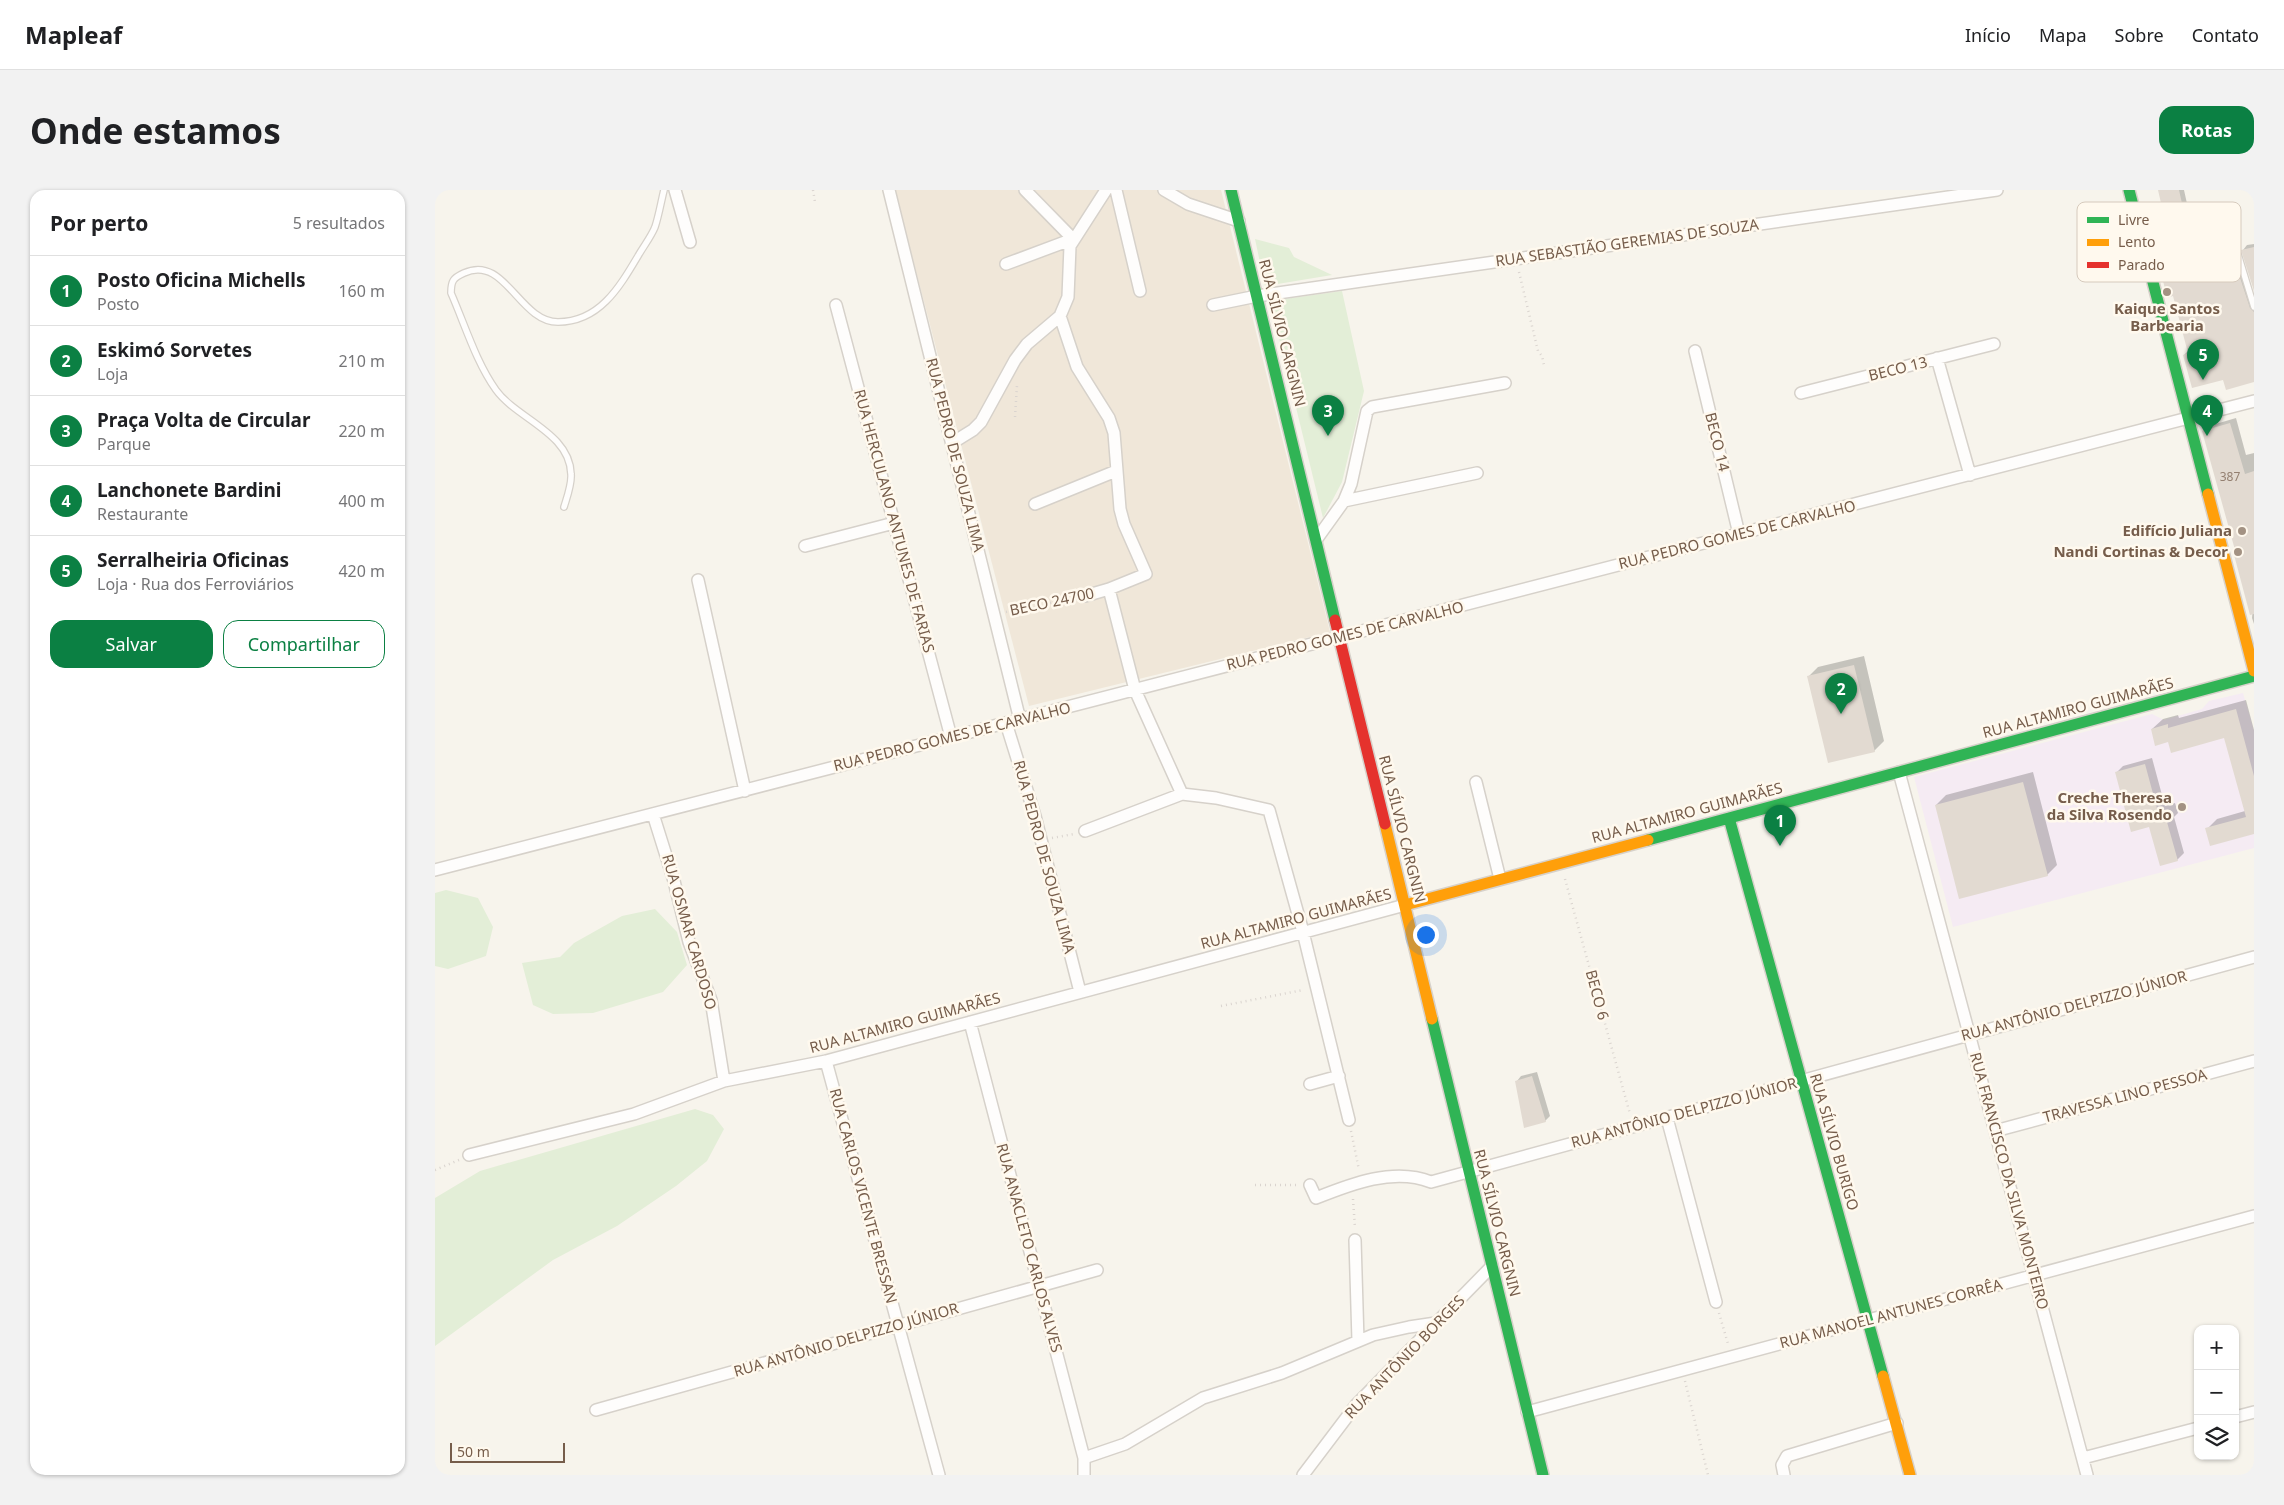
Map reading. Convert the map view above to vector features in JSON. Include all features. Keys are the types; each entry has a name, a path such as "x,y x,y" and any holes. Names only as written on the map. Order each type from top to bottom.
{"street":[{"path":"675,190 690,242"},
{"name":"RUA PEDRO DE SOUZA LIMA","path":"889,190 1020,720"},
{"path":"1025,190 1073,239"},
{"path":"951,443 973,430 981,422 1027,344 1060,316 1068,296 1069,254 1073,239 1106,190"},
{"path":"1116,190 1140,291"},
{"path":"1165,190 1202,210 1239,221"},
{"name":"RUA SÍLVIO CARGNIN","path":"1231,190 1543,1475"},
{"name":"RUA SEBASTIÃO GEREMIAS DE SOUZA","path":"1213,305 1257,296 1997,190"},
{"path":"1005,264 1073,239"},
{"path":"2153,282 2254,671"},
{"name":"RUA HERCULANO ANTUNES DE FARIAS","path":"836,305 951,737"},
{"path":"1035,504 1116,471 1114,433 1109,418 1077,367 1060,316"},
{"name":"BECO 13","path":"1801,393 1994,344"},
{"name":"BECO 14","path":"1695,351 1739,534"},
{"path":"1937,358 1970,475"},
{"path":"1316,540 1344,501 1353,477 1367,411 1372,407 1505,382"},
{"name":"RUA PEDRO GOMES DE CARVALHO","path":"435,870 2254,401"},
{"name":"BECO 24700","path":"1085,596 1109,589 1146,574 1124,524 1117,494 1116,471"},
{"path":"1344,501 1477,473"},
{"path":"805,546 894,523"},
{"path":"697,580 745,791"},
{"path":"1109,589 1135,690 1182,794"},
{"name":"RUA ALTAMIRO GUIMARÃES","path":"469,1155 634,1114 724,1081 826,1061 2254,676"},
{"name":"RUA PEDRO DE SOUZA LIMA","path":"1006,723 1041,840 1081,992"},
{"name":"RUA FRANCISCO DA SILVA MONTEIRO","path":"1899,772 2087,1475"},
{"path":"1476,782 1500,879"},
{"path":"1085,831 1182,794 1216,798 1269,810 1303,932 1349,1120"},
{"name":"RUA OSMAR CARDOSO","path":"653,814 672,872 689,942 711,1000 724,1081"},
{"name":"RUA SÍLVIO BURIGO","path":"1729,818 1910,1475"},
{"name":"RUA ANTÔNIO DELPIZZO JÚNIOR","path":"1310,1185 1316,1198 1349,1185 1401,1176 1417,1177 1431,1182 2254,957"},
{"name":"RUA ANACLETO CARLOS ALVES","path":"970,1022 1084,1458 1083,1475"},
{"name":"RUA CARLOS VICENTE BRESSAN","path":"826,1061 939,1475"},
{"name":"TRAVESSA LINO PESSOA","path":"1995,1131 2254,1061"},
{"path":"1311,1084 1339,1076"},
{"path":"1667,1118 1716,1302"},
{"name":"RUA MANOEL ANTUNES CORRÊA","path":"1527,1412 2254,1216"},
{"path":"1355,1240 1358,1341"},
{"name":"RUA ANTÔNIO BORGES","path":"1303,1475 1355,1405 1492,1266"},
{"name":"RUA ANTÔNIO DELPIZZO JÚNIOR","path":"595,1410 1097,1270"},
{"path":"1084,1458 1125,1444 1203,1398 1281,1373 1387,1331 1436,1324"},
{"path":"2239,1416 2254,1412"},
{"path":"1784,1475 1782,1465 1787,1456 1897,1423"},
{"path":"2083,1458 2194,1429"}],"lane":[{"path":"564,507 571,474 568,458 559,444 498,393 488,378 451,293 451,283 455,277 472,269 485,270 497,276 531,312 545,319 557,322 593,314 609,300 624,280 654,229 664,190"},
{"path":"2241,264 2254,307"}],"path":[{"path":"813,190 815,202"},
{"path":"1516,259 1538,351 1542,356 1544,365"},
{"path":"1010,370 1017,386 1015,417"},
{"name":"BECO 24700","path":"994,614 1085,596"},
{"path":"1041,840 1085,831"},
{"name":"BECO 6","path":"1561,863 1633,1127"},
{"path":"1221,1006 1317,987"},
{"path":"1349,1120 1362,1182"},
{"path":"435,1170 469,1155"},
{"path":"1255,1186 1310,1185"},
{"path":"1349,1185 1355,1214 1355,1240"},
{"path":"1716,1302 1731,1357"},
{"path":"1682,1370 1708,1475"}],"shaded area":[{"path":"895,190 1221,190 1330,632 1029,706"},
{"path":"2243,693 2254,731 2254,848 1953,927 1914,777 2152,714 2164,720 2202,709 2209,701"}],"green space":[{"path":"1255,239 1289,248 1294,257 1332,275 1265,286"},
{"path":"1342,291 1364,391 1342,482 1323,518 1270,301"},
{"path":"446,890 478,898 493,927 486,956 448,969 435,966 435,893"},
{"path":"655,909 677,932 687,965 663,992 593,1013 553,1014 533,1005 522,963 560,957 574,943 622,916"},
{"path":"695,1109 713,1115 724,1129 707,1161 676,1186 617,1226 553,1260 435,1346 435,1198 480,1171"}],"building":[{"path":"2158,190 2179,190 2182,202 2161,202"},
{"path":"2254,247 2254,291 2241,250"},
{"path":"2241,281 2250,308 2254,312 2254,382 2226,390 2223,380 2192,388 2183,355 2188,353 2173,296 2167,298 2163,282"},
{"path":"2230,423 2245,474 2254,471 2254,614 2250,615 2233,551 2235,550 2202,431"},
{"path":"1854,665 1875,752 1828,763 1807,676"},
{"path":"2236,709 2254,776 2254,834 2210,846 2205,828 2246,817 2224,738 2171,753 2168,742 2155,746 2151,729 2168,724 2168,728"},
{"path":"2145,764 2158,812 2169,810 2172,821 2167,822 2178,861 2160,866 2149,827 2131,832 2115,772"},
{"path":"2023,782 2048,876 1959,899 1935,805"},
{"path":"1532,1076 1546,1122 1524,1128 1515,1081"}],"traffic: fast":[{"path":"1231,190 1335,620"},
{"path":"2129,190 2132,202"},
{"path":"2153,282 2208,494"},
{"path":"1648,840 2254,676"},
{"path":"1729,818 1883,1376"},
{"path":"1432,1019 1543,1475"}],"traffic: slow":[{"path":"2208,494 2254,671"},
{"path":"1385,824 1432,1019"},
{"path":"1405,905 1648,840"},
{"path":"1883,1376 1910,1475"}],"traffic: jam":[{"path":"1335,620 1385,824"}],"place":[{"name":"Kaique Santos Barbearia","path":"2167,292"},
{"name":"Serralheiria Oficinas","path":"2203,380"},
{"name":"Praça Volta de Circular","path":"1328,436"},
{"name":"Lanchonete Bardini","path":"2207,436"},
{"name":"Edifício Juliana","path":"2242,531"},
{"name":"Nandi Cortinas & Decor","path":"2238,552"},
{"name":"Eskimó Sorvetes","path":"1841,714"},
{"name":"Creche Theresa da Silva Rosendo","path":"2182,807"},
{"name":"Posto Oficina Michells","path":"1780,846"}]}
